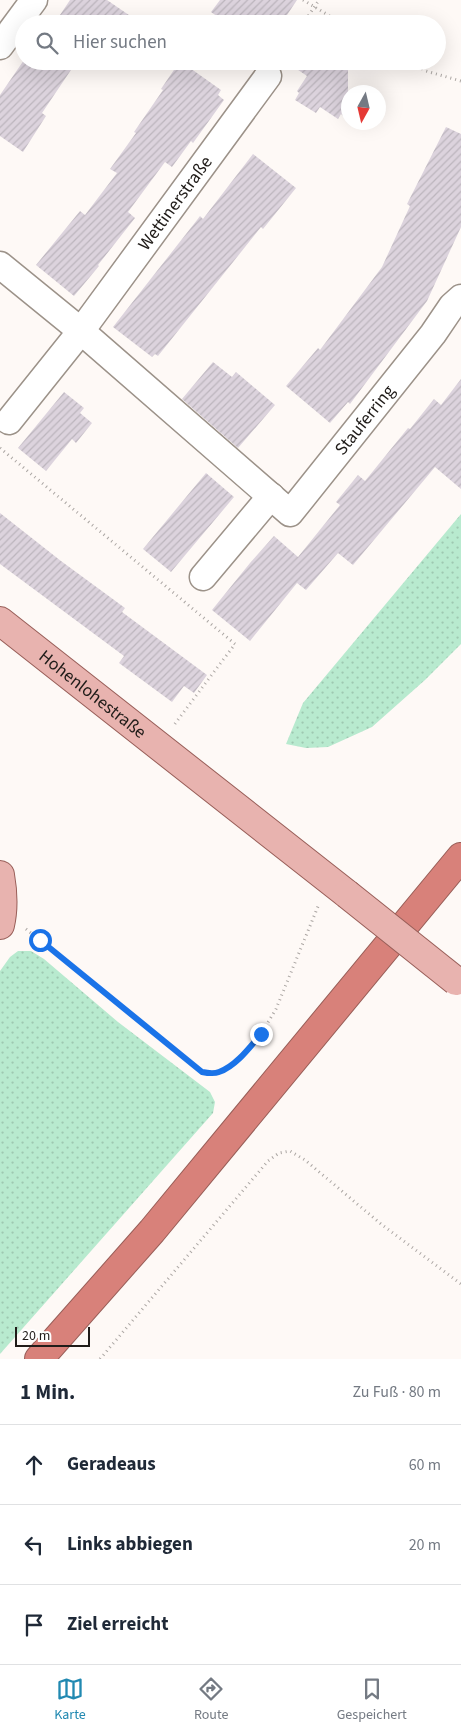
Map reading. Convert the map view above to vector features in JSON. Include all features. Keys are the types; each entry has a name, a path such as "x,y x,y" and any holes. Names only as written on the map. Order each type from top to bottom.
{"highway":[{"path":"38,1359 152,1231 461,857"}],"main road":[{"name":"Hohenlohestraße","path":"0,622 184,766 334,896 458,983"},
{"path":"0,875 3,890 2,917"}],"street":[{"path":"23,15 34,0"},
{"path":"0,46 15,26"},
{"name":"Wettinerstraße","path":"81,331 268,76"},
{"name":"Stauferring","path":"0,265 81,331 290,512 433,334 458,297"},
{"path":"9,421 81,331"},
{"path":"203,577 271,496"}],"path":[{"path":"303,0 326,15"},
{"path":"309,15 319,0"},
{"path":"424,70 461,81"},
{"path":"0,448 235,644 158,746"},
{"path":"2,917 202,1072 217,1073 230,1066 248,1050 261,1034 276,1009 334,896"},
{"path":"100,1359 268,1161 279,1152 290,1151 305,1160 381,1224 461,1284"}],"green space":[{"path":"461,514 461,644 425,680 372,727 328,747 306,748 286,744 303,703"},
{"path":"18,951 31,951 44,959 118,1022 210,1092 215,1102 213,1113 0,1354 0,971 10,957"}],"building":[{"path":"70,0 107,0 129,15 60,15"},
{"path":"220,0 297,0 287,15 215,15 211,12"},
{"path":"17,70 71,70 42,113 46,116 23,152 0,136 0,95"},
{"path":"174,70 193,70 221,90 218,95 224,100 193,143 191,141 172,167 165,162 128,212 135,218 74,296 36,265 80,211 85,215 117,173 110,169 136,133 134,132 163,90 161,89"},
{"path":"298,70 348,70 348,85 341,85 341,114 338,119 320,107 316,113 295,100 299,93 297,91 307,76"},
{"path":"446,127 461,134 461,227 427,301 350,404 348,402 330,423 286,386 318,348 320,350 382,267 410,206 407,204"},
{"path":"253,154 296,188 263,229 261,227 158,356 155,354 152,357 113,327 200,216 203,219"},
{"path":"213,362 232,377 236,372 275,405 238,448 182,399"},
{"path":"461,379 461,489 435,467 353,565 338,553 306,590 297,583 250,641 212,610 274,536 298,557 340,505 336,502 358,475 365,481 434,399 441,405"},
{"path":"64,392 84,408 80,413 92,423 76,443 72,439 46,471 18,448"},
{"path":"206,473 234,497 171,572 143,549"},
{"path":"0,513 125,608 122,612 207,675 194,693 184,686 172,702 119,663 124,656 0,564"}],"route":[{"path":"40,940 202,1072 217,1073 230,1066 248,1050 261,1034"}]}
